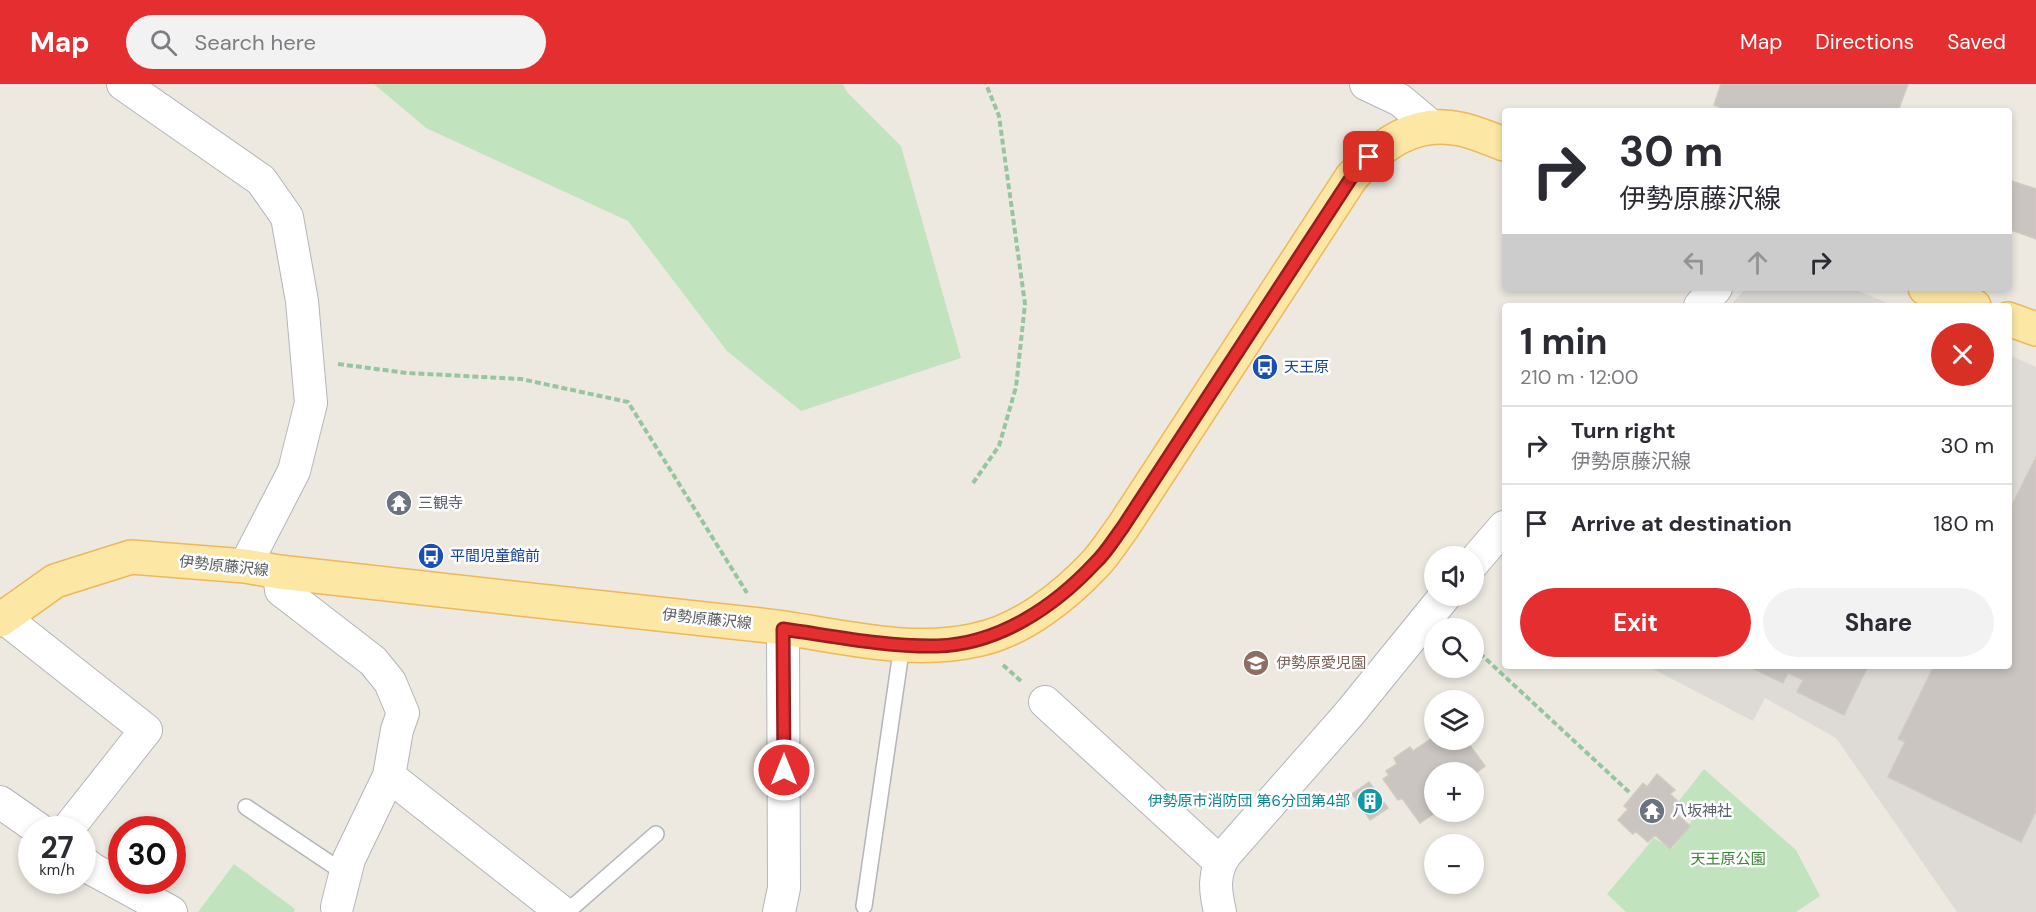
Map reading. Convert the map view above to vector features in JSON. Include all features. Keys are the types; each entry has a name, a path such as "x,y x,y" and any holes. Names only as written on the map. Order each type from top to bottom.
{"main road":[{"name":"伊勢原藤沢線","path":"1,618 55,581 131,557 245,566 279,572 775,628 902,645 939,646 996,634 1029,617 1064,594 1097,562 1123,527 1351,178 1369,157 1394,139 1431,126 1460,129 1502,143"},
{"path":"1933,291 1966,303"},
{"path":"2012,320 2036,329"}],"street":[{"path":"123,84 261,180 287,217 302,301 311,403 294,471 245,566"},
{"path":"1366,84 1400,100 1431,126"},
{"path":"1703,303 1713,291"},
{"path":"1484,551 1502,530"},
{"path":"279,572 281,590 373,661 390,682 404,713 397,730 389,776 349,859 334,910"},
{"path":"1220,912 1215,879 1220,862 1349,714 1437,606"},
{"path":"1,618 146,730 78,816"},
{"path":"775,628 784,888 779,912"},
{"path":"1045,702 1220,862"},
{"path":"389,776 562,912"},
{"path":"0,802 20,816"},
{"path":"96,871 171,912"}],"lane":[{"path":"864,906 902,645"},
{"path":"246,807 346,874"},
{"path":"567,912 656,834"}],"path":[{"path":"973,483 999,446 1016,387 1025,304 999,116 986,84"},
{"path":"308,361 407,373 521,379 628,402 775,628"},
{"path":"976,640 1045,702"},
{"path":"1484,657 1629,792"}],"shaded area":[{"path":"1743,291 1858,291 1888,303 1733,303"},
{"path":"2012,356 2036,367 2036,912 1957,912 1836,738 1765,698 1753,721 1653,669 2012,669"}],"green space":[{"path":"374,84 843,84 847,92 901,146 961,358 801,411 727,351 628,221 426,128"},
{"name":"天王原公園","path":"1704,769 1796,850 1820,896 1796,912 1626,912 1607,894 1654,838 1672,849 1693,819 1675,806"},
{"path":"234,864 295,909 294,912 198,912"}],"building":[{"path":"1721,84 1908,84 1899,108 1722,108 1714,105"},
{"path":"2012,181 2036,189 2036,239 2012,230"},
{"path":"2036,457 2036,811 2021,842 1888,777 1905,742 1898,739 1933,669 2012,669 2012,505"},
{"path":"1754,669 1867,669 1844,715 1797,692 1803,680 1788,673 1783,683"},
{"path":"1424,744 1424,750 1473,750 1482,762 1424,762 1424,820 1420,823 1402,798 1398,800 1383,779 1389,775 1386,771 1397,764 1394,758 1410,747 1413,751"},
{"name":"八坂神社","path":"1657,774 1675,790 1670,794 1682,805 1676,813 1690,826 1670,849 1655,835 1648,842 1635,831 1633,834 1618,820 1628,809 1624,806 1643,783 1647,787"},
{"name":"伊勢原市消防団 第6分団第4部","path":"1369,782 1388,808 1370,820 1352,794"}],"place":[{"name":"天王原","path":"1265,367"},
{"name":"三観寺","path":"399,503"},
{"name":"平間児童館前","path":"431,556"},
{"name":"伊勢原愛児園","path":"1256,663"},
{"name":"伊勢原市消防団 第6分団第4部","path":"1370,801"},
{"name":"八坂神社","path":"1652,811"}],"route":[{"path":"784,770 783,629 902,645 939,646 996,634 1029,617 1064,594 1097,562 1123,527 1351,178 1369,157"}]}
